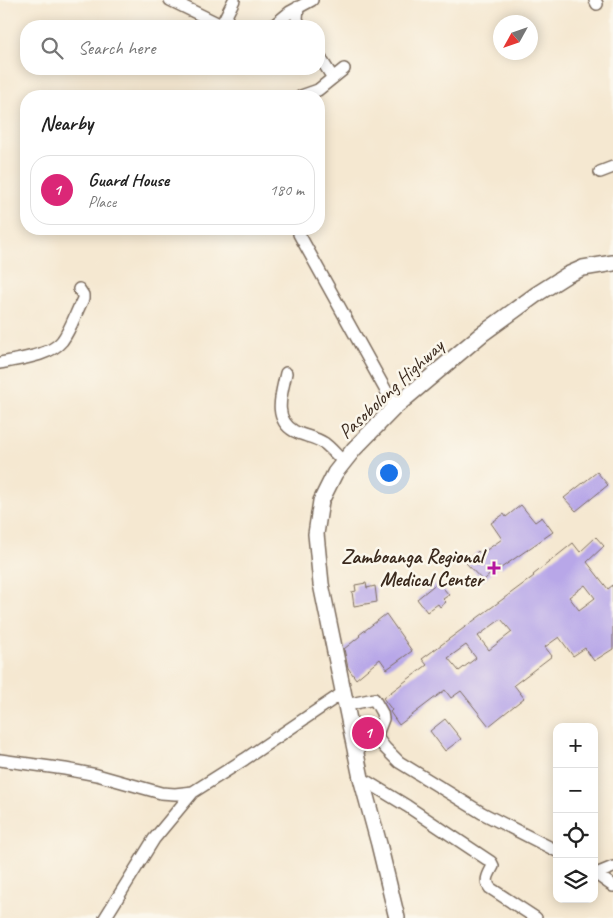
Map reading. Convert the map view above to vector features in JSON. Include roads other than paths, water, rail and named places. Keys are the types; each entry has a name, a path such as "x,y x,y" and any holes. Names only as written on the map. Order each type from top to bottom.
{"street":[{"path":"170,0 211,20"},
{"path":"224,20 234,0"},
{"path":"281,20 298,7 312,0"},
{"path":"297,20 298,7"},
{"path":"325,65 333,78"},
{"path":"318,90 344,69"},
{"path":"600,172 613,167"},
{"path":"300,235 395,408"},
{"name":"Pasobolong Highway","path":"397,918 361,778 321,584 316,534 321,501 335,473 395,408 482,334 567,275 583,268 613,263"},
{"path":"0,363 37,355 62,341 83,299 79,289"},
{"path":"286,373 280,404 280,413 285,422 294,431 323,442 344,462"},
{"path":"106,918 154,839 193,792 345,698 374,699 382,713 383,720 378,732 378,740 399,762 482,813 553,849"},
{"path":"0,760 81,772 161,793 193,792"},
{"path":"361,778 491,862 493,866 487,881 490,888 536,918"},
{"path":"598,873 613,867"},
{"path":"598,876 613,886"}],"place":[{"name":"Zamboanga Regional Medical Center","path":"494,568"},
{"name":"Guard House","path":"368,733"}]}
